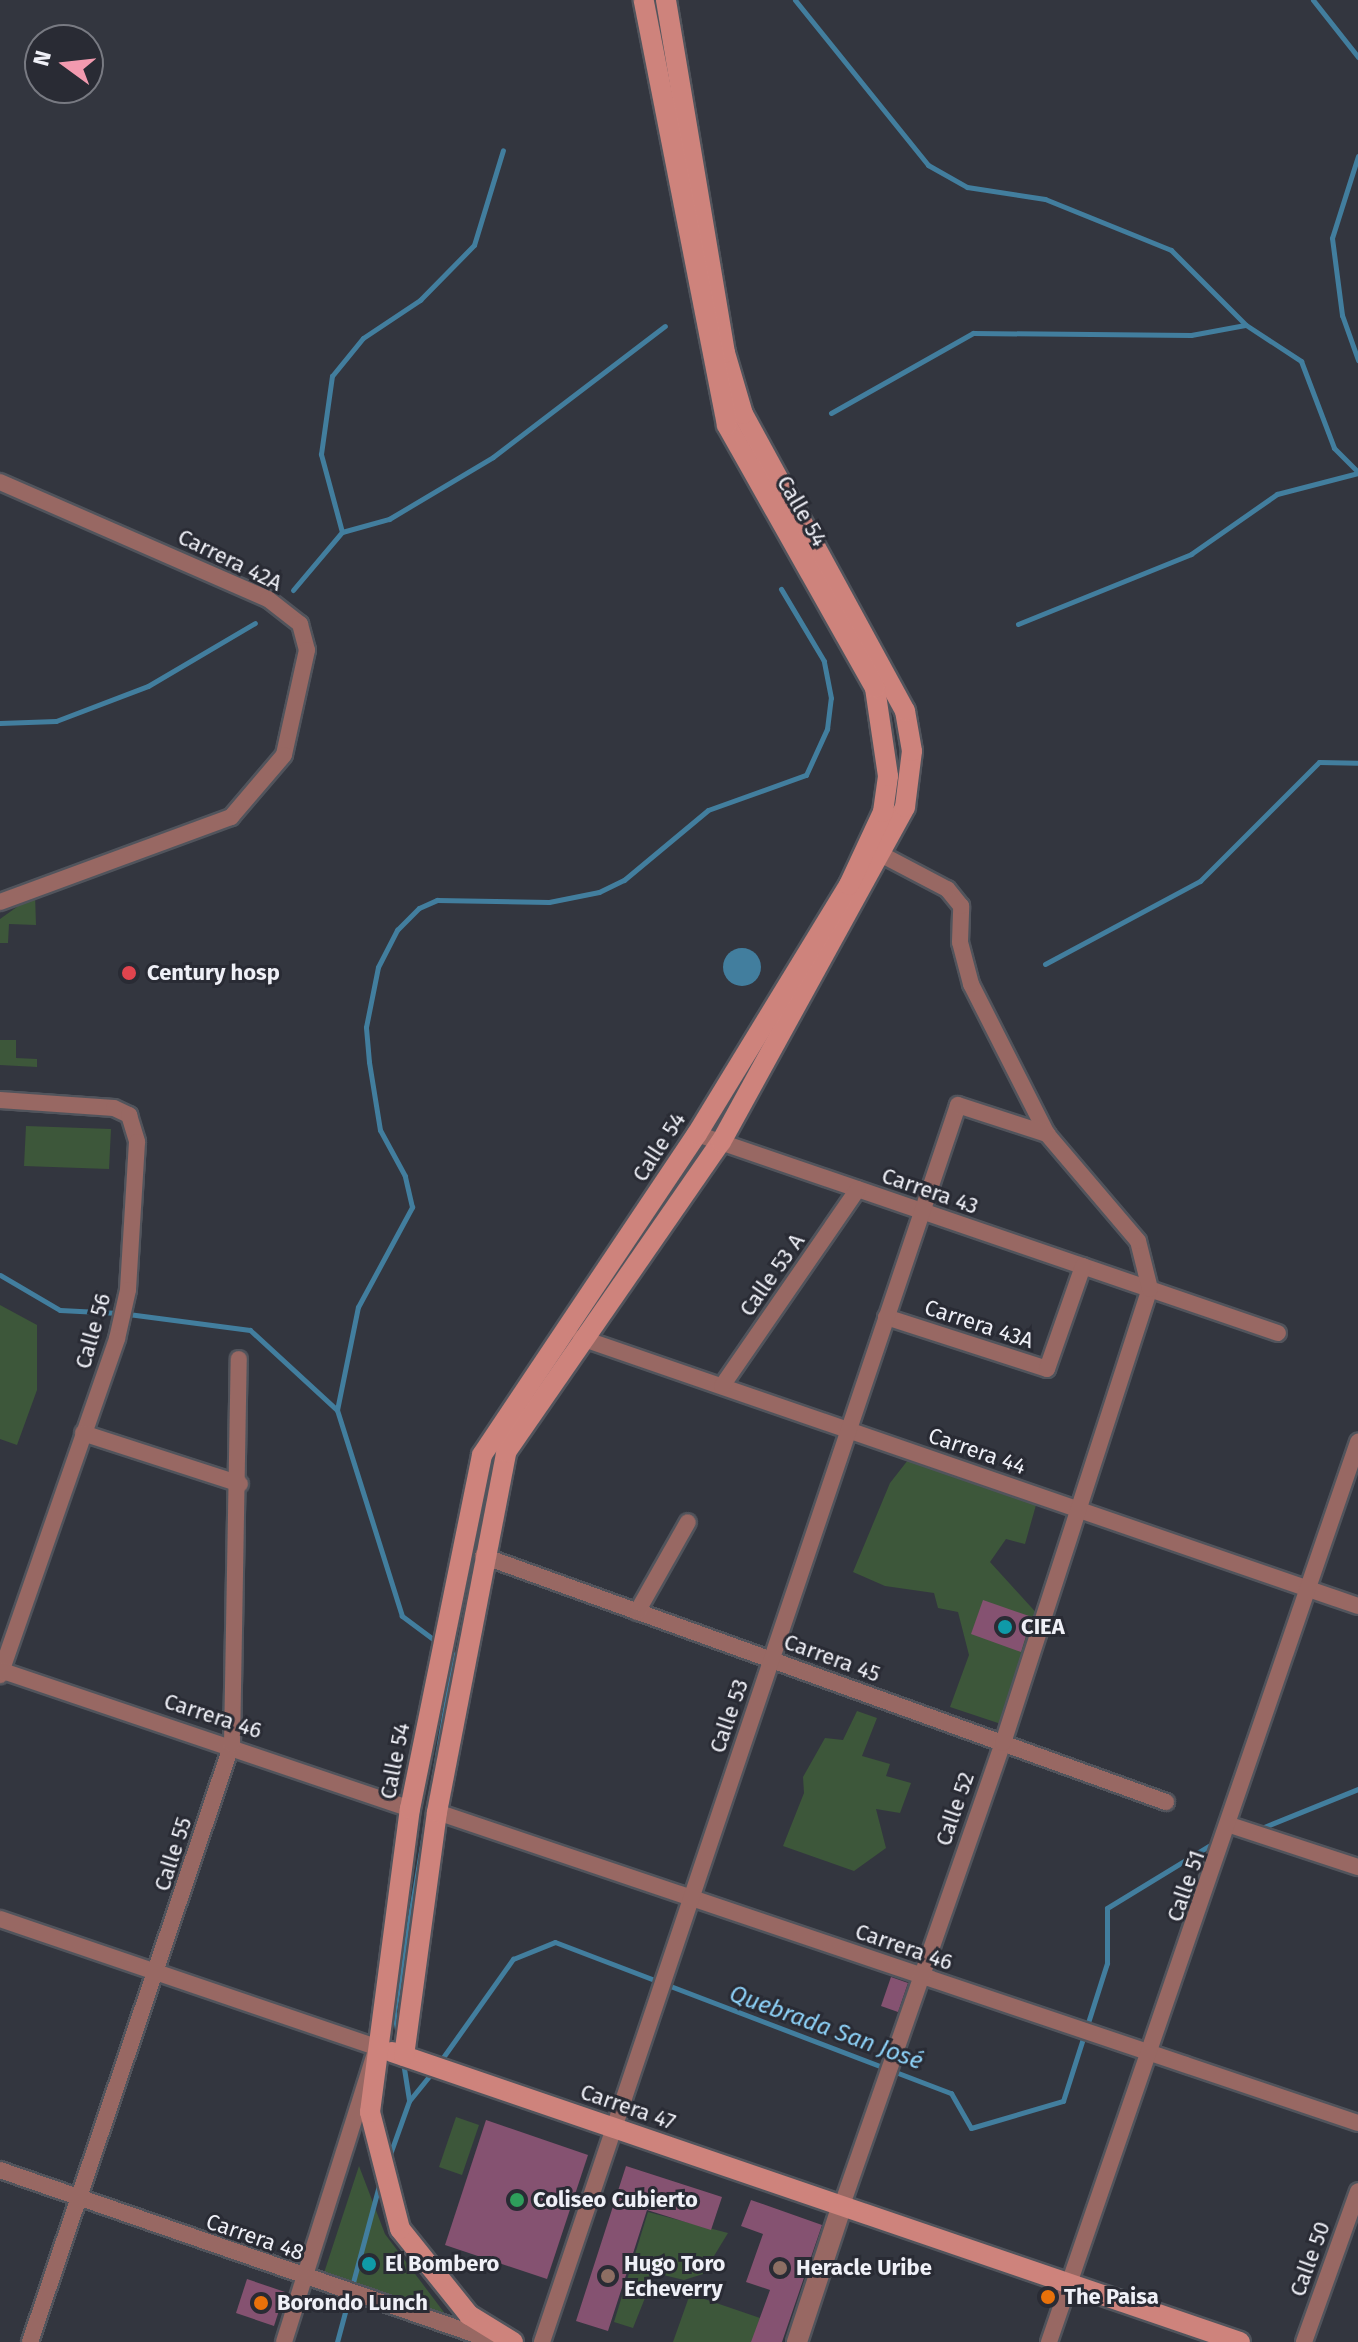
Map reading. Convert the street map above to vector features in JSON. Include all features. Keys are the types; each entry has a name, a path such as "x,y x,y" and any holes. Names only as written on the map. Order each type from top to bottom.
{"main road":[{"name":"Calle 54","path":"377,2047 410,1809 482,1455 697,1134 905,807 912,751 905,711 735,419 725,353 675,112 644,0"},
{"name":"Calle 54","path":"666,0 675,112"},
{"name":"Calle 54","path":"404,2056 437,1812 483,1556 506,1452 581,1338 721,1142 875,852"},
{"name":"Carrera 47","path":"377,2047 1240,2342"},
{"path":"377,2047 370,2112 400,2229 451,2296 513,2342"}],"street":[{"name":"Carrera 42A","path":"0,482 268,599 300,624 307,650 301,703 284,755 245,805 231,817 0,902"},
{"path":"875,852 947,889 961,906 960,942 971,984 1047,1134 1138,1241 1150,1289"},
{"name":"Calle 56","path":"0,1100 114,1108 129,1115 137,1142 128,1290 83,1433 1,1672"},
{"name":"Calle 53","path":"542,2342 958,1105 1047,1134"},
{"name":"Carrera 43","path":"697,1134 1278,1333"},
{"name":"Calle 53 A","path":"722,1386 858,1189"},
{"name":"Carrera 43A","path":"886,1317 1047,1369 1083,1266"},
{"name":"Calle 52","path":"797,2342 1003,1743 1150,1289"},
{"name":"Carrera 44","path":"581,1338 1358,1606"},
{"name":"Calle 55","path":"30,2342 158,1972 232,1744 240,1484 239,1359"},
{"path":"83,1433 240,1484"},
{"name":"Calle 51","path":"1049,2342 1153,2054 1358,1442"},
{"path":"637,1612 688,1522"},
{"name":"Carrera 45","path":"483,1556 1166,1802"},
{"name":"Carrera 46","path":"1,1672 232,1744 410,1809"},
{"name":"Carrera 46","path":"437,1812 1358,2123"},
{"path":"1230,1825 1358,1867"},
{"name":"Carrera 47","path":"0,1919 377,2047"},
{"name":"Calle 54","path":"284,2342 377,2047"},
{"name":"Carrera 48","path":"0,2170 497,2342"},
{"name":"Calle 50","path":"1304,2342 1358,2191"}],"green space":[{"path":"35,894 36,925 9,924 8,943 0,943 0,919"},
{"path":"0,1040 16,1040 16,1058 37,1059 37,1067 0,1065"},
{"path":"26,1126 111,1129 109,1169 24,1166"},
{"path":"0,1305 37,1325 37,1390 17,1445 0,1439"},
{"path":"908,1460 1036,1505 1025,1544 1006,1539 990,1562 1041,1618 1001,1724 950,1707 969,1655 958,1612 938,1608 934,1593 885,1586 853,1572 890,1483"},
{"path":"857,1711 877,1718 862,1756 890,1764 886,1776 911,1783 900,1813 876,1809 886,1848 854,1871 783,1846 804,1793 803,1777 825,1738 843,1740"},
{"path":"456,2117 479,2125 462,2175 439,2167"},
{"path":"359,2166 385,2234 446,2315 322,2279"},
{"path":"648,2212 728,2233 703,2274 684,2280 655,2273 633,2328 614,2322"},
{"path":"690,2294 760,2318 752,2342 673,2342"}],"water":[{"path":"742,948 755,954 761,967 755,980 742,986 729,980 723,967 729,954"}],"building":[{"name":"CIEA","path":"983,1600 1032,1617 1021,1652 971,1634"},
{"path":"891,1977 908,1983 898,2012 881,2006"},
{"name":"Coliseo Cubierto","path":"486,2120 588,2155 547,2279 445,2245"},
{"name":"Hugo Toro Echeverry","path":"626,2166 722,2197 711,2230 647,2210 608,2331 576,2321"},
{"name":"Heracle Uribe","path":"751,2200 822,2225 782,2342 751,2342 770,2290 746,2282 763,2234 741,2226"},
{"name":"Borondo Lunch","path":"247,2279 285,2292 274,2326 236,2313"}],"waterway":[{"path":"795,0 928,165 967,187 1045,199 1171,250 1246,325 1301,361 1334,448 1358,472"},
{"path":"1313,0 1358,57"},
{"path":"293,590 342,532 321,454 332,376 363,338 420,300 474,245 503,150"},
{"path":"1358,156 1332,238 1342,315 1358,360"},
{"path":"831,413 973,333 1191,335 1245,325"},
{"path":"342,532 389,519 493,457 665,326"},
{"path":"1018,624 1191,554 1277,494 1358,473"},
{"path":"437,1642 402,1616 337,1410 358,1307 412,1207 405,1176 380,1130 369,1062 366,1027 378,967 397,930 419,908 437,900 549,902 599,892 624,880 708,810 806,775 827,729 831,698 824,661 781,589"},
{"path":"0,723 56,721 148,686 255,623"},
{"path":"1045,964 1200,881 1319,762 1358,763"},
{"path":"0,1275 60,1310 118,1313"},
{"path":"128,1314 250,1330 337,1410"},
{"path":"431,1792 454,1655 448,1650"},
{"path":"1259,1829 1358,1789"},
{"path":"398,2036 394,2012 426,1821"},
{"name":"Quebrada San José","path":"439,2063 513,1959 555,1942 951,2093 971,2128 1063,2101 1107,1963 1107,1908 1215,1842"},
{"path":"403,2062 409,2101"},
{"name":"Quebrada San José","path":"389,2157 409,2101 433,2071"},
{"name":"Quebrada San José","path":"337,2342 380,2181"}],"place":[{"name":"Century hosp","path":"129,973"},
{"name":"CIEA","path":"1005,1627"},
{"name":"Coliseo Cubierto","path":"517,2200"},
{"name":"El Bombero","path":"369,2264"},
{"name":"Heracle Uribe","path":"780,2268"},
{"name":"Hugo Toro Echeverry","path":"608,2276"},
{"name":"The Paisa","path":"1048,2297"},
{"name":"Borondo Lunch","path":"261,2303"}]}
